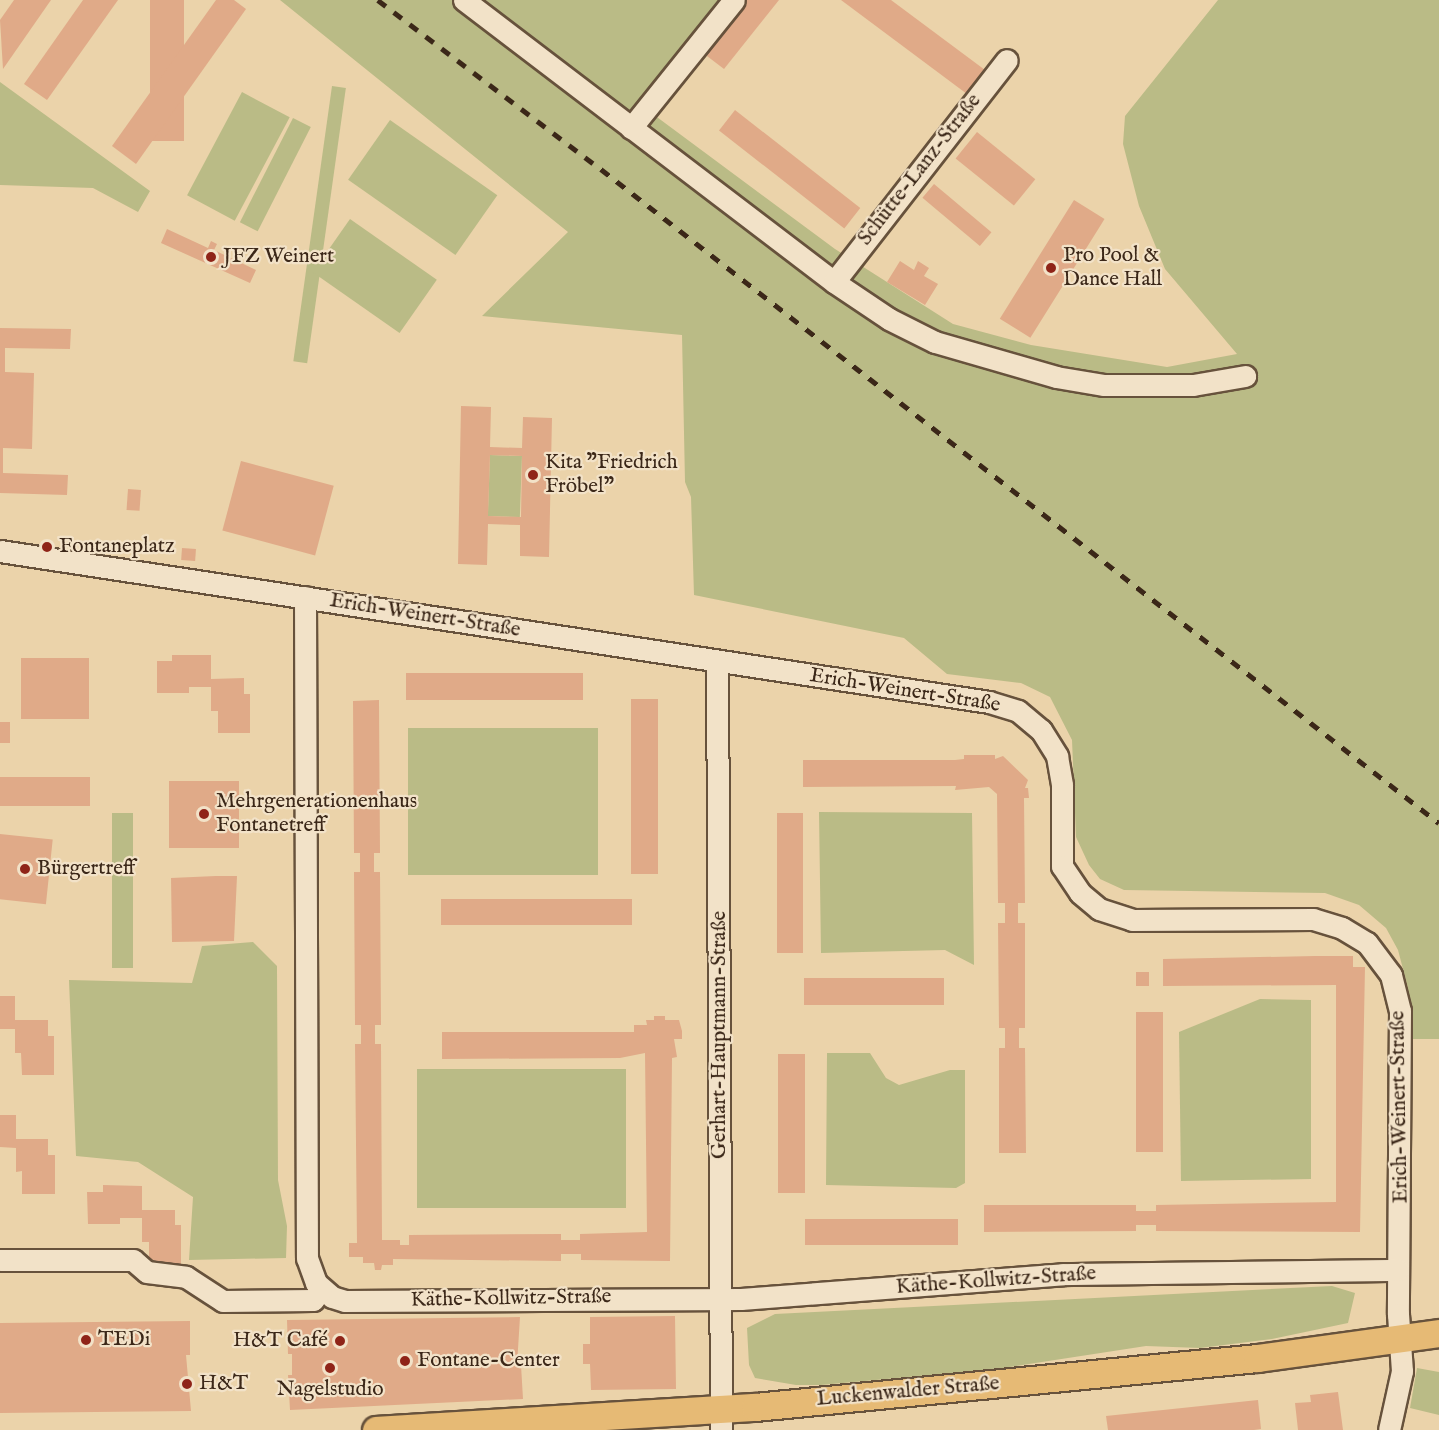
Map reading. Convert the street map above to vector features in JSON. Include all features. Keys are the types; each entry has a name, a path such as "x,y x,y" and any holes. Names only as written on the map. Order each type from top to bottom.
{"main road":[{"name":"Luckenwalder Straße","path":"376,1430 721,1420 1246,1359 1439,1333"}],"street":[{"path":"464,0 834,282 889,319 935,342 1056,377 1142,387 1193,385 1245,376"},
{"path":"631,128 734,0"},
{"name":"Schütte-Lanz-Straße","path":"834,282 1007,60"},
{"name":"Erich-Weinert-Straße","path":"0,551 989,702 1018,711 1041,730 1057,756 1062,785 1062,866 1080,893 1114,917 1313,919 1342,928 1367,943 1390,975 1400,1011 1398,1270 1401,1384 1389,1430"},
{"path":"0,1260 133,1260 147,1272 186,1277 223,1301 312,1300 321,1290 307,1258 305,597"},
{"name":"Gerhart-Hauptmann-Straße","path":"717,661 721,1420"},
{"name":"Käthe-Kollwitz-Straße","path":"321,1290 345,1301 719,1298 1063,1275 1398,1270"}],"green space":[{"path":"280,0 725,0 638,103 835,249 953,324 1031,345 1167,367 1237,354 1165,269 1139,206 1123,144 1125,116 1218,0 1439,0 1439,1039 1411,1039 1408,988 1398,950 1386,928 1359,905 1325,893 1124,890 1100,879 1089,865 1076,837 1072,740 1050,697 1021,683 947,674 904,638 694,595 691,497 685,482 682,335 482,316 568,232"},
{"path":"0,82 150,191 138,212 93,188 0,185"},
{"path":"332,86 346,88 307,363 293,361"},
{"path":"242,92 290,117 235,221 187,195"},
{"path":"293,118 311,127 258,231 240,222"},
{"path":"390,120 497,195 455,255 348,180"},
{"path":"350,219 437,280 400,333 313,272"},
{"path":"490,455 522,456 520,517 488,516"},
{"path":"408,728 598,728 598,875 408,875"},
{"path":"819,812 972,813 974,965 945,950 821,953"},
{"path":"112,813 133,813 133,968 112,968"},
{"path":"253,942 277,966 278,1180 287,1226 286,1258 189,1260 193,1197 138,1162 76,1156 69,980 192,983 202,946"},
{"path":"1260,999 1311,1000 1311,1179 1181,1181 1179,1032"},
{"path":"827,1053 870,1053 886,1078 899,1085 950,1070 965,1070 965,1183 956,1188 826,1185"},
{"path":"417,1069 626,1069 626,1208 417,1208"},
{"path":"1332,1286 1355,1293 1348,1323 1272,1339 1200,1348 1146,1346 997,1369 821,1385 796,1385 755,1378 749,1365 747,1328 775,1314"},
{"path":"1417,1368 1439,1372 1439,1415 1410,1408"}],"building":[{"path":"14,0 51,0 3,69 0,20"},
{"path":"83,0 118,0 47,100 24,84"},
{"path":"150,0 184,0 184,141 150,141"},
{"path":"216,0 234,0 246,9 136,164 112,146"},
{"path":"745,0 779,0 724,69 703,53"},
{"path":"841,0 891,0 985,70 967,94"},
{"path":"735,110 860,208 844,228 719,130"},
{"path":"977,132 1035,179 1014,206 956,158"},
{"path":"934,184 991,232 980,246 922,198"},
{"name":"Pro Pool & Dance Hall","path":"1074,200 1105,219 1030,338 1000,319"},
{"path":"167,229 208,248 211,241 217,244 214,250 256,270 250,283 161,243"},
{"path":"900,261 914,270 918,261 929,268 924,276 938,284 925,305 887,282"},
{"path":"0,328 71,329 70,349 5,348 5,372 34,373 32,449 3,448 3,473 68,475 67,495 0,493"},
{"path":"461,406 491,407 490,447 522,448 523,417 552,418 549,557 520,556 520,525 488,524 487,565 458,564","holes":["490,455 522,456 521,517 488,516"]},
{"path":"241,461 334,486 315,555 222,531"},
{"path":"128,489 141,490 140,511 127,510"},
{"path":"182,548 196,549 195,561 181,560"},
{"path":"172,655 211,655 211,679 244,678 244,694 250,694 250,733 218,733 218,711 211,711 211,687 189,687 189,693 157,693 157,661 172,661"},
{"path":"21,658 89,658 89,719 21,719"},
{"path":"406,673 583,673 583,700 406,700"},
{"path":"631,699 658,699 658,874 631,874"},
{"path":"379,700 380,853 374,853 374,872 380,872 381,1025 375,1025 375,1044 381,1044 382,1240 400,1240 400,1245 409,1245 409,1235 561,1234 561,1240 580,1240 580,1234 647,1232 645,1053 620,1058 442,1059 442,1032 634,1032 634,1025 647,1025 646,1020 654,1020 654,1016 665,1016 665,1020 679,1020 682,1031 682,1039 674,1039 677,1057 672,1058 670,1261 581,1260 581,1254 561,1254 561,1261 393,1259 393,1265 382,1265 381,1270 375,1270 374,1263 363,1263 363,1257 349,1257 349,1243 357,1243 355,1044 361,1044 361,1025 355,1025 354,872 360,872 360,853 354,853 353,701"},
{"path":"0,722 10,722 10,743 0,743"},
{"path":"964,755 995,755 995,759 1003,756 1028,780 1025,788 1028,788 1029,798 1024,798 1025,903 1018,903 1018,923 1025,923 1025,1028 1019,1028 1019,1048 1025,1048 1026,1153 999,1153 999,1048 1005,1048 1005,1028 999,1028 998,923 1005,923 1005,903 998,903 997,794 989,787 955,790 956,786 803,787 803,760 955,760 964,759"},
{"path":"0,777 90,777 90,806 0,806"},
{"name":"Mehrgenerationenhaus Fontanetreff","path":"169,781 239,781 239,848 169,848"},
{"path":"777,813 803,813 803,953 777,953"},
{"name":"Bürgertreff","path":"0,834 53,840 46,904 0,899"},
{"path":"237,876 234,941 172,942 171,878"},
{"path":"441,899 632,899 632,925 441,925"},
{"path":"1353,956 1353,967 1365,967 1360,1232 1156,1231 1156,1225 1136,1225 1136,1231 984,1232 984,1205 1136,1205 1136,1211 1156,1211 1156,1205 1336,1202 1336,985 1163,986 1163,959"},
{"path":"1136,972 1149,972 1149,986 1136,986"},
{"path":"804,978 944,978 944,1005 804,1005"},
{"path":"0,996 15,996 15,1020 48,1020 48,1036 54,1036 54,1075 22,1075 21,1053 15,1053 15,1029 0,1029"},
{"path":"1136,1012 1163,1012 1163,1152 1136,1152"},
{"path":"778,1054 805,1054 805,1193 778,1193"},
{"path":"0,1115 16,1115 16,1139 48,1139 48,1155 55,1155 55,1194 22,1194 22,1171 16,1172 16,1148 0,1147"},
{"path":"103,1185 142,1186 142,1210 175,1210 175,1225 181,1225 181,1264 149,1264 149,1242 142,1242 142,1218 120,1218 120,1224 88,1224 87,1192 103,1192"},
{"path":"805,1219 958,1219 958,1245 805,1245"},
{"path":"675,1316 676,1389 591,1390 590,1364 583,1364 583,1344 590,1344 590,1317"},
{"name":"Fontane-Center","path":"520,1317 517,1365 521,1365 523,1399 290,1410 288,1375 292,1375 292,1354 288,1354 287,1320"},
{"path":"190,1321 190,1355 186,1355 191,1411 0,1413 0,1323"},
{"path":"1338,1392 1343,1430 1298,1430 1295,1403 1311,1402 1310,1395"},
{"path":"1258,1400 1261,1429 1108,1430 1106,1416"}],"railway":[{"path":"378,0 601,169 1439,823"}],"place":[{"name":"JFZ Weinert","path":"211,257"},
{"name":"Pro Pool & Dance Hall","path":"1051,268"},
{"name":"Kita \"Friedrich Fröbel\"","path":"533,475"},
{"name":"Fontaneplatz","path":"47,547"},
{"name":"Mehrgenerationenhaus Fontanetreff","path":"204,814"},
{"name":"Bürgertreff","path":"25,869"},
{"name":"TEDi","path":"86,1340"},
{"name":"H&T Café","path":"340,1341"},
{"name":"Fontane-Center","path":"405,1361"},
{"name":"Nagelstudio","path":"330,1368"},
{"name":"H&T","path":"187,1384"}]}
